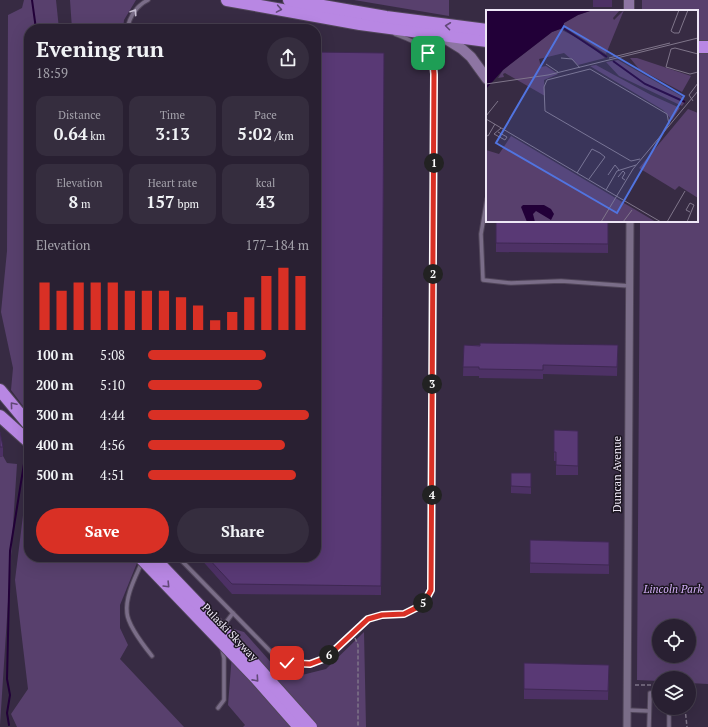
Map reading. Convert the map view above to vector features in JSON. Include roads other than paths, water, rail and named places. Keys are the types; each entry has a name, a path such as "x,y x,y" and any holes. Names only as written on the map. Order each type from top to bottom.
{"highway":[{"path":"227,0 374,26 439,36 486,41"},
{"path":"289,0 386,17 486,30"},
{"path":"0,390 24,419"},
{"path":"0,416 24,438"},
{"name":"Pulaski Skyway","path":"145,562 245,667 299,727"},
{"name":"Pulaski Skyway","path":"158,562 243,651 311,727"}],"main road":[{"path":"439,36 462,49 471,57 486,78"}],"street":[{"name":"Duncan Avenue","path":"626,727 630,222"}],"lane":[{"path":"129,24 135,11 141,4 148,0"},
{"path":"183,562 274,656 287,663 310,664 326,658 368,619 382,615 404,614 420,606 425,601 431,590 434,70 433,63 428,53 422,46 415,41 374,26"},
{"path":"486,204 480,234 483,280 511,283 561,281 630,286"},
{"path":"142,562 127,604 127,615 140,641 152,656"},
{"path":"218,708 224,700 224,658 220,636 227,621 233,613"},
{"path":"649,727 650,693 652,693"},
{"path":"627,710 649,711"},
{"path":"669,715 669,727"}],"waterway":[{"path":"32,0 35,24"},
{"path":"9,725 7,713 10,695 7,679 10,551 24,464"}],"park label":[{"name":"Lincoln Park","path":"673,589"}]}
